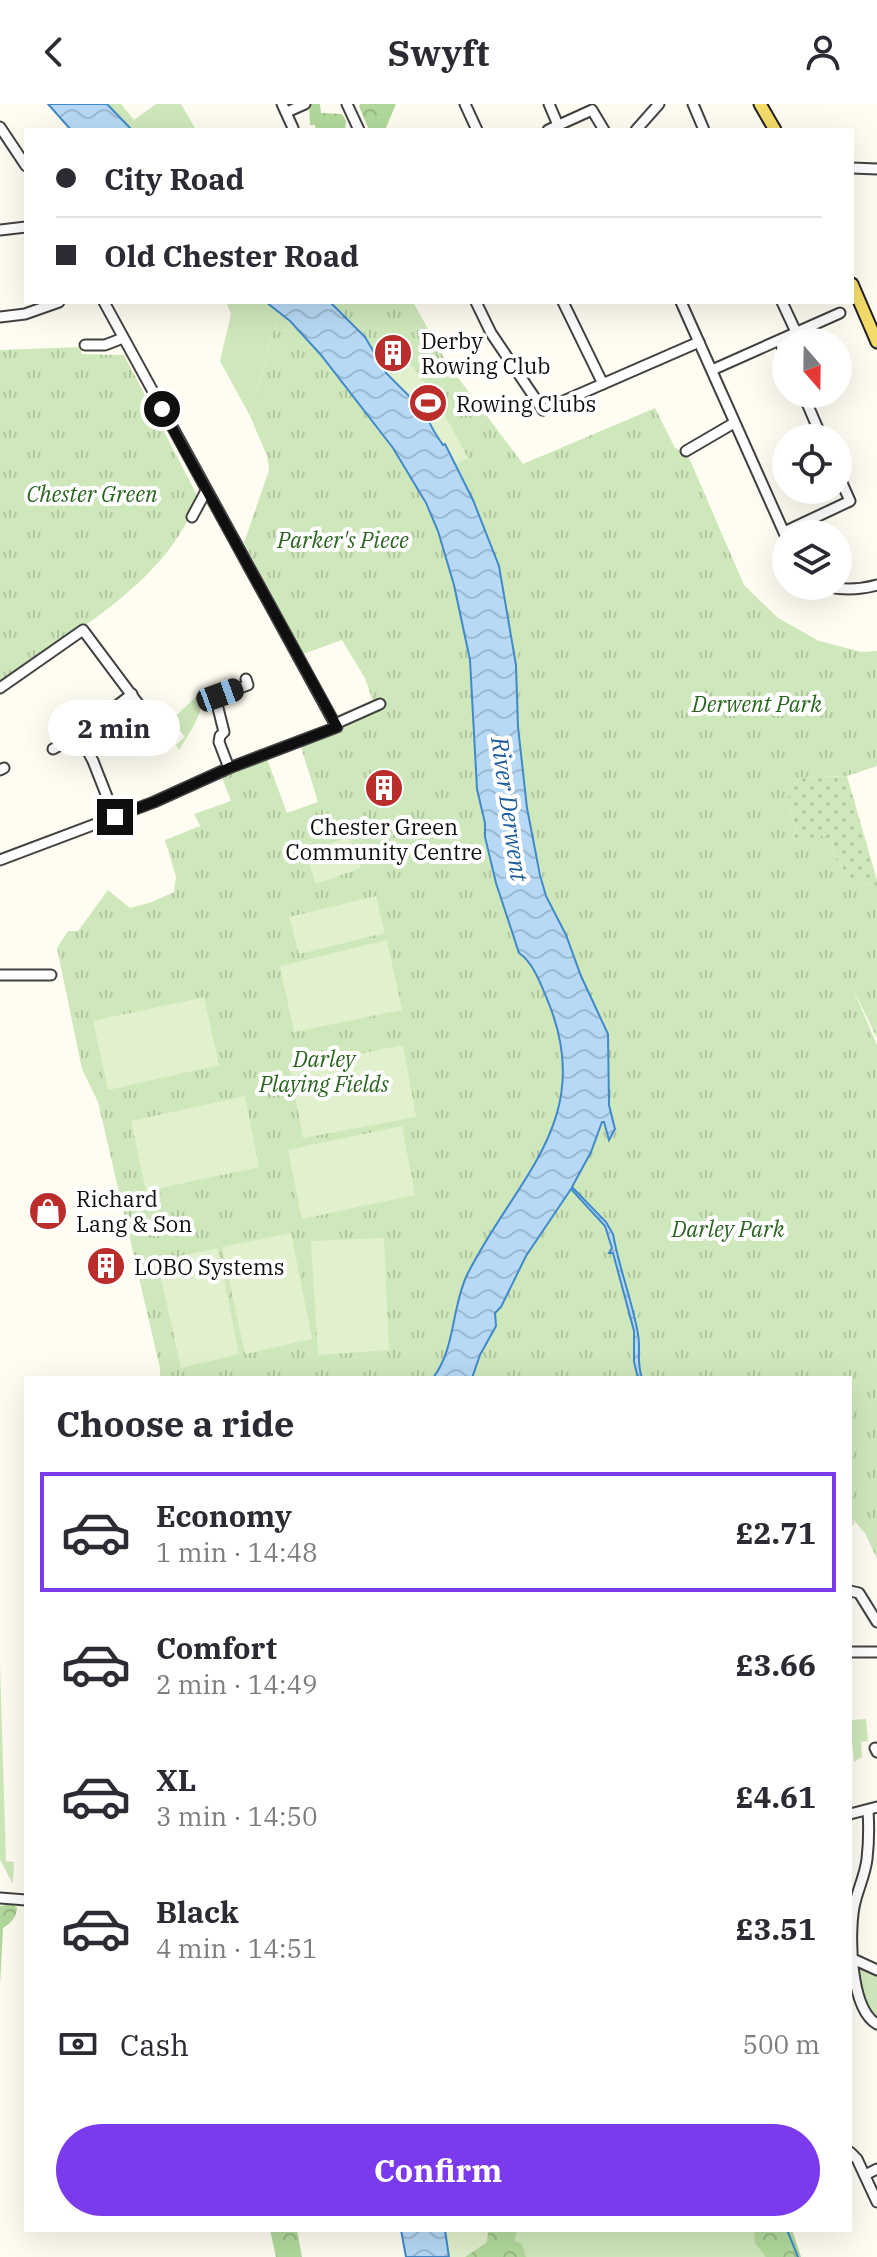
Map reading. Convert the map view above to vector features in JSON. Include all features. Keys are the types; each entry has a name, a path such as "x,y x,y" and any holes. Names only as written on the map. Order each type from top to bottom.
{"main road":[{"path":"760,104 774,128"},
{"path":"854,289 877,342"}],"street":[{"path":"293,128 284,108 305,104"},
{"path":"347,104 358,128"},
{"path":"465,104 472,128"},
{"path":"549,104 558,125"},
{"path":"638,128 659,104"},
{"path":"693,104 703,128"},
{"path":"552,128 592,110 603,128"},
{"path":"0,127 24,163"},
{"path":"854,168 877,169"},
{"path":"0,230 24,227"},
{"path":"0,317 25,314 53,304"},
{"path":"0,860 154,802 229,768 337,727 105,304"},
{"path":"477,304 491,333 543,410 699,342"},
{"path":"564,304 603,384"},
{"path":"682,304 778,520"},
{"path":"783,304 794,328"},
{"path":"805,328 840,313"},
{"path":"85,345 105,345 123,338"},
{"path":"712,370 772,345"},
{"path":"686,451 734,423"},
{"path":"192,517 206,491"},
{"path":"814,520 844,504"},
{"path":"852,589 877,585"},
{"path":"0,688 83,630 128,697 160,733"},
{"path":"229,768 219,742 224,732 216,700 220,695 248,685 246,679"},
{"path":"53,749 79,735 128,697"},
{"path":"335,724 380,704"},
{"path":"79,735 115,817"},
{"path":"0,975 51,975"},
{"path":"852,1591 859,1593 877,1622"},
{"path":"852,1652 877,1652"},
{"path":"852,1813 872,1808 867,1859 853,1912 853,1959 866,2014 877,2024"},
{"path":"0,1898 24,1900"},
{"path":"853,1959 877,1970"},
{"path":"852,2155 877,2202"},
{"path":"865,2175 877,2169"}],"green space":[{"path":"107,104 121,104 134,120 156,104 181,104 195,128 130,128"},
{"path":"309,104 320,104 321,113 342,114 346,121 345,128 316,128 310,125"},
{"path":"396,104 386,128 368,128 359,106"},
{"path":"227,304 269,304 279,312 250,416 220,361 231,314"},
{"name":"Darley Park","path":"332,304 414,304 447,363 523,464 655,408 675,448 687,453 744,585 778,618 819,641 862,652 877,651 877,766 847,776 797,778 789,807 797,832 793,836 802,842 824,834 832,843 836,859 852,881 877,886 877,1038 853,989 877,1045 877,1559 865,1533 852,1518 852,1376 473,1376 496,1326 495,1313 532,1246 580,1172 609,1110 608,1037 546,896 527,808 518,727 516,665 499,566 473,500 446,444 443,445 427,414 383,366 365,337"},
{"name":"Darley Playing Fields","path":"279,312 321,355 410,474 438,531 454,585 470,660 477,789 496,883 519,953 529,963 540,983 561,1045 563,1082 556,1116 543,1148 467,1275 446,1354 434,1376 160,1376 98,1102 82,1069 57,948 68,931 78,931 108,890 130,908 174,892 176,877 165,840 200,826 194,814 231,801 222,778 267,759 287,813 318,802 300,744 383,707 372,699 365,678 342,640 303,654 244,543 269,470 267,456 250,416"},
{"name":"Rowing Clubs","path":"389,340 423,381 468,458 456,464 446,444 443,445 433,430 427,414 387,374 377,354"},
{"name":"Chester Green","path":"80,347 82,354 124,355 197,495 185,525 167,553 143,579 86,625 0,682 0,350"},
{"path":"202,691 199,714 179,750 176,745 185,737 174,723 163,728"},
{"path":"847,776 877,886 852,881 836,859 832,843 824,835 802,842 793,837 797,832 789,807 785,804 797,778"},
{"path":"349,837 361,868 316,884 305,852"},
{"path":"376,896 385,933 299,954 289,917"},
{"path":"387,940 402,1010 294,1032 280,966"},
{"path":"204,997 219,1065 108,1090 93,1021"},
{"path":"403,1045 416,1117 303,1138 290,1068"},
{"path":"245,1096 259,1167 146,1191 131,1121"},
{"path":"402,1126 415,1195 302,1219 288,1150"},
{"path":"291,1233 312,1339 245,1354 222,1247"},
{"path":"384,1238 389,1350 318,1355 311,1241"},
{"path":"218,1248 239,1354 181,1368 157,1261"},
{"path":"0,1663 6,1861 14,1862 13,1884 0,1860"},
{"path":"866,1719 868,1741 861,1742 862,1757 854,1762 852,1741 852,1720"},
{"path":"13,1904 17,1908 16,1915 3,1928 0,1984 0,1906"},
{"path":"859,1964 877,1973 877,2019 869,2012 856,1966"},
{"path":"270,2232 297,2232 302,2257 276,2257"},
{"path":"445,2232 488,2232 487,2242 465,2257 449,2257"},
{"path":"486,2232 793,2232 801,2257 465,2257"},
{"path":"488,2232 516,2232 514,2241 522,2244 526,2257 465,2257 487,2242"},
{"path":"754,2232 793,2232 801,2257 766,2257 755,2243"}],"water":[{"path":"48,104 107,104 130,128 69,128"},
{"name":"River Derwent","path":"269,304 332,304 365,337 387,374 427,414 435,433 445,444 473,500 499,566 516,665 518,727 527,808 540,875 546,896 608,1034 609,1105 615,1129 609,1140 602,1122 591,1152 572,1187 606,1222 613,1234 638,1334 641,1376 638,1376 634,1362 634,1331 613,1253 609,1253 612,1248 605,1226 571,1189 526,1256 501,1307 495,1313 496,1326 473,1376 434,1376 446,1354 467,1275 543,1148 556,1116 563,1082 561,1045 540,983 529,963 519,953 496,883 477,789 470,660 454,585 438,531 426,503 393,448 321,355 290,321"},
{"path":"401,2232 445,2232 449,2257 406,2257"}],"waterway":[{"path":"788,2232 798,2257"}],"place":[{"name":"Derby Rowing Club","path":"393,353"},
{"name":"Rowing Clubs","path":"428,403"},
{"name":"Chester Green Community Centre","path":"384,788"},
{"name":"Richard Lang & Son","path":"48,1211"},
{"name":"LOBO Systems","path":"106,1266"}],"route":[{"path":"115,817 229,768 337,727 162,409"}],"park label":[{"name":"Parker's Piece","path":"343,539"},
{"name":"Derwent Park","path":"757,703"}]}
